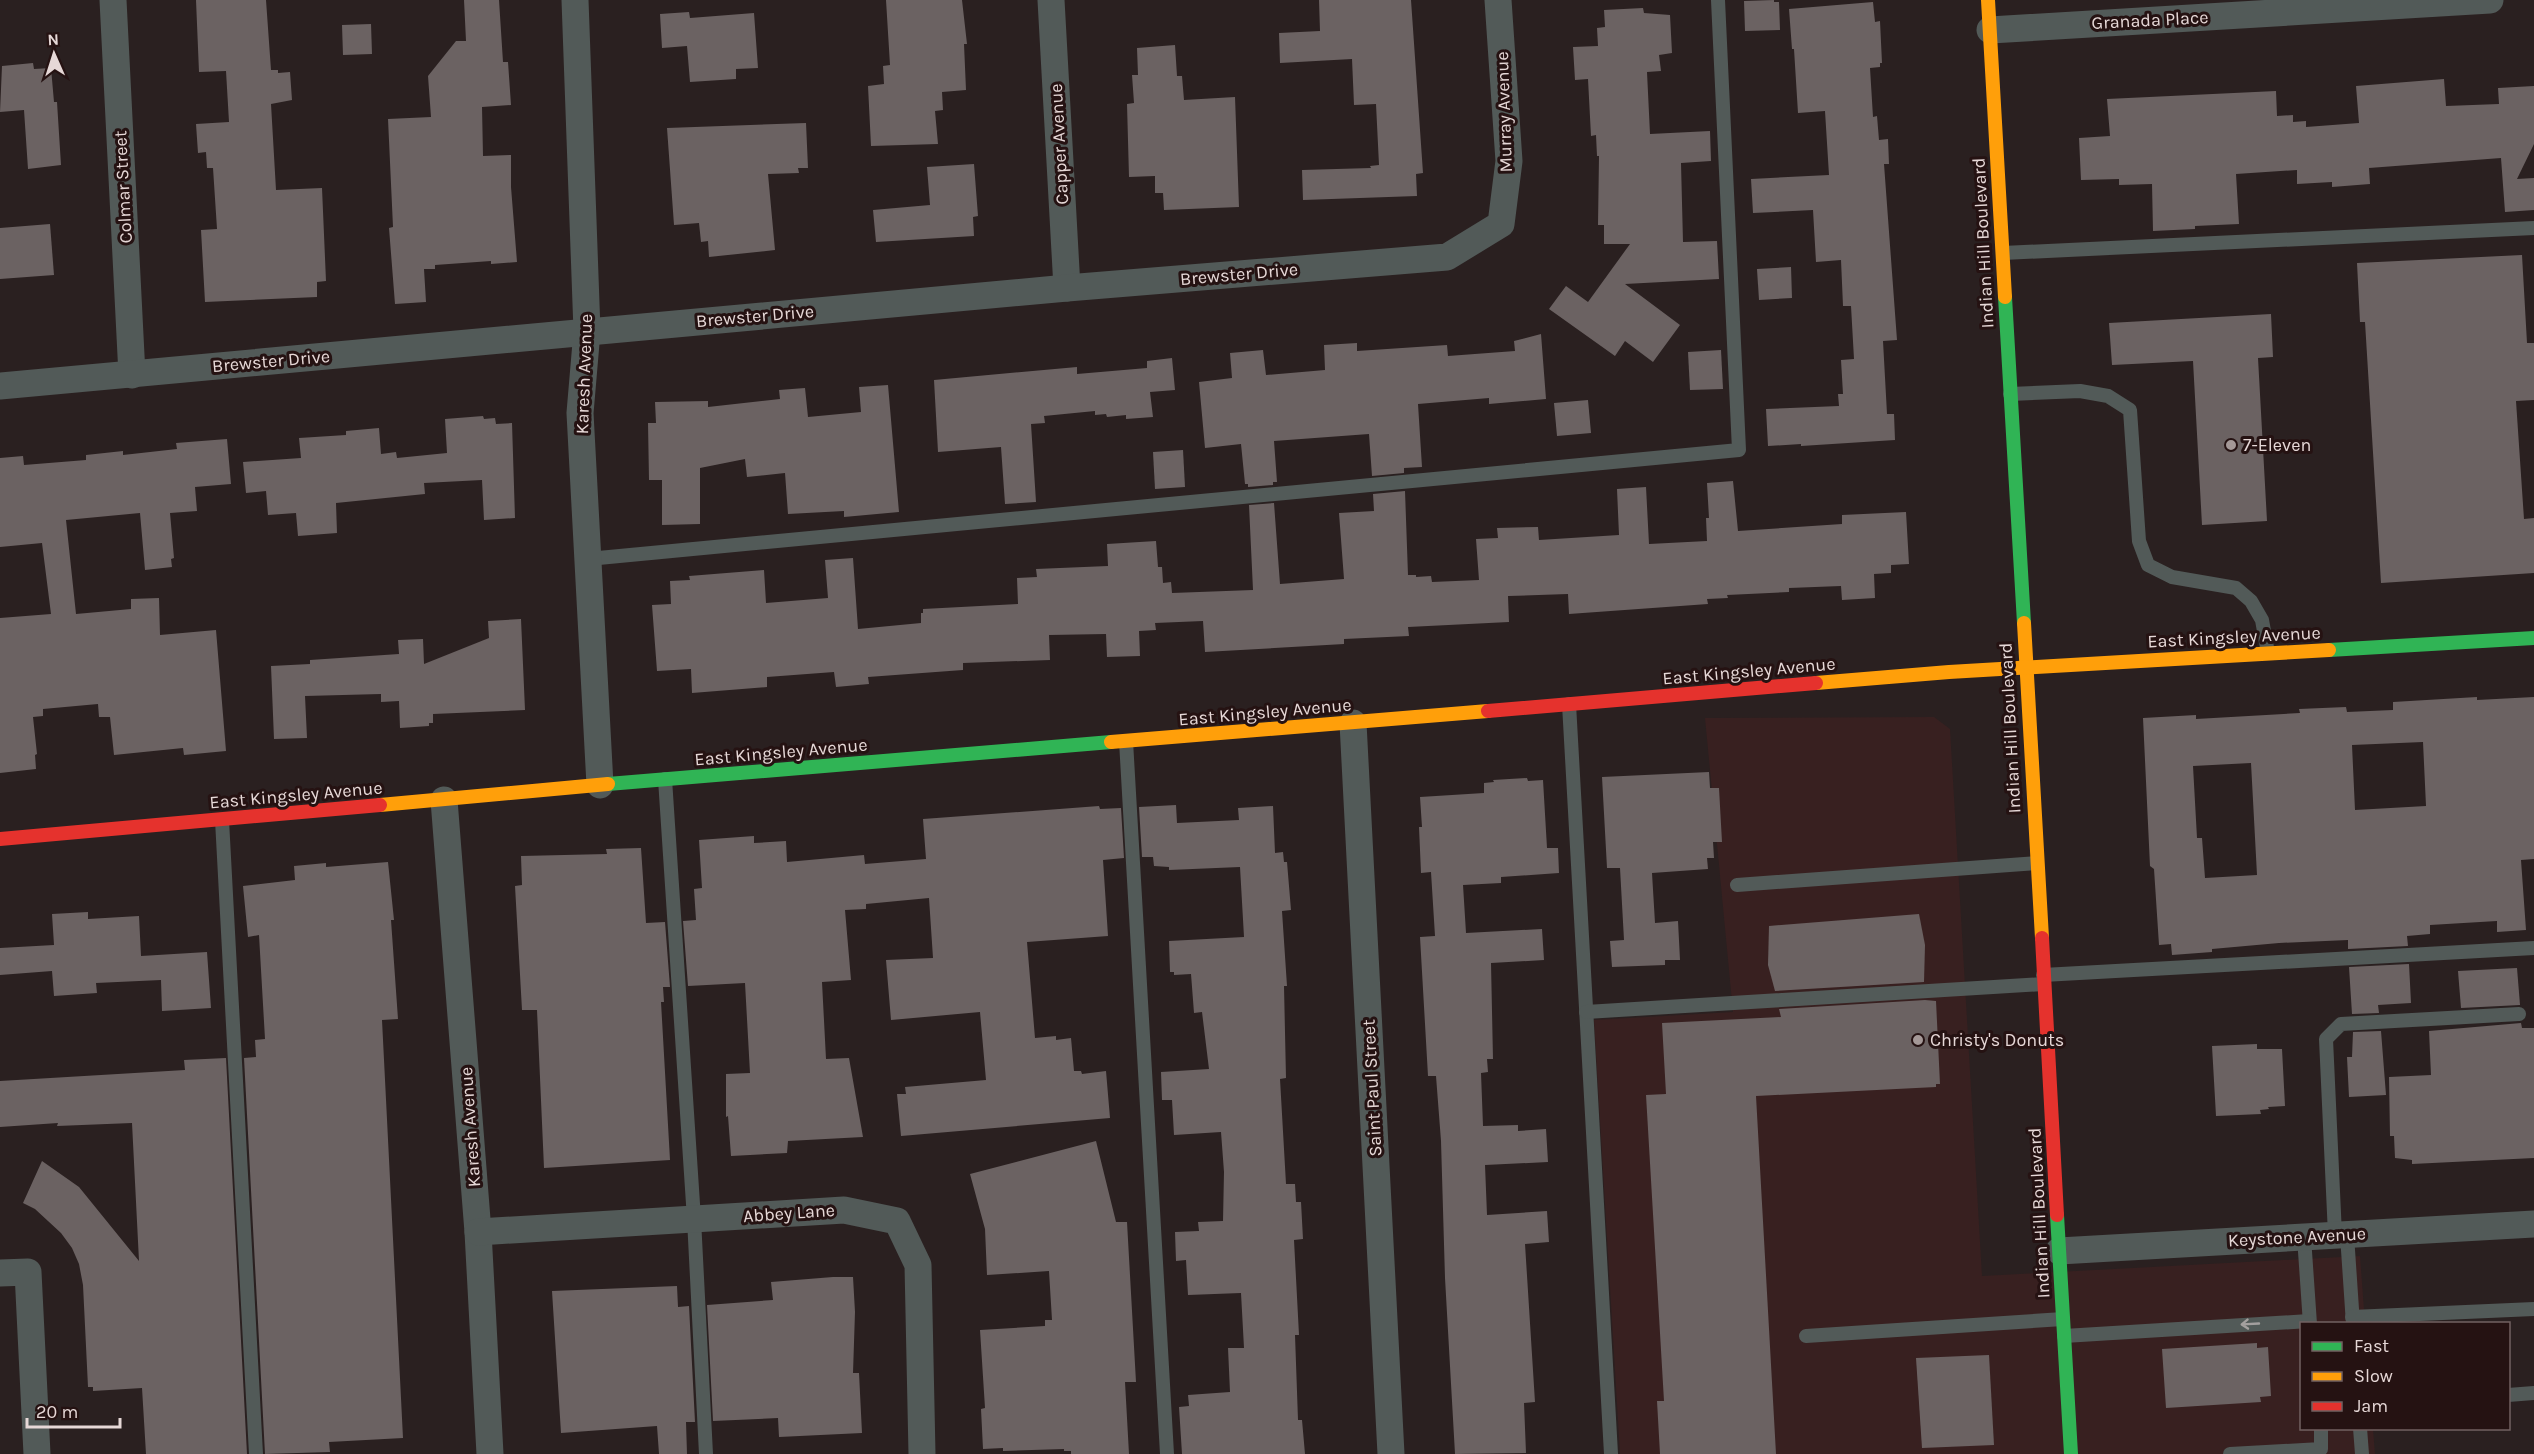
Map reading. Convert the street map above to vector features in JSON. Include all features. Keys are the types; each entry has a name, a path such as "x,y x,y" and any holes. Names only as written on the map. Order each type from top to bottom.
{"street":[{"name":"Colmar Street","path":"113,0 132,375"},
{"name":"Karesh Avenue","path":"575,0 587,331 580,413 600,785"},
{"name":"Capper Avenue","path":"1051,0 1067,288"},
{"name":"Murray Avenue","path":"1498,0 1509,161 1501,224"},
{"name":"Indian Hill Boulevard","path":"1988,0 2071,1454"},
{"name":"Granada Place","path":"1990,30 2490,0"},
{"name":"Brewster Drive","path":"0,386 1067,288 1447,257 1501,224"},
{"name":"East Kingsley Avenue","path":"0,839 665,779 2025,667 2534,638"},
{"name":"Saint Paul Street","path":"1353,723 1392,1454"},
{"name":"Karesh Avenue","path":"444,800 478,1232 490,1454"},
{"name":"Abbey Lane","path":"478,1232 844,1209 897,1221 918,1265 922,1454"},
{"name":"Keystone Avenue","path":"2060,1251 2534,1224"},
{"path":"0,1273 28,1272 38,1454"}],"lane":[{"path":"588,559 1739,450 1718,0"},
{"path":"2002,253 2534,228"},
{"path":"2010,394 2080,391 2108,396 2130,410 2139,542 2148,565 2172,577 2236,588 2252,602 2262,620 2268,653"},
{"path":"1569,704 1611,1454"},
{"path":"1126,741 1167,1454"},
{"path":"665,779 694,1219 706,1454"},
{"path":"222,819 256,1454"},
{"path":"1737,885 2037,863"},
{"path":"1586,1012 2043,979 2534,948"},
{"path":"2519,1014 2341,1024 2326,1039 2341,1235 2353,1320 2534,1309"},
{"path":"2304,1237 2309,1322"},
{"path":"1806,1336 2063,1319"},
{"path":"2064,1336 2300,1323"},
{"path":"2510,1395 2534,1393"},
{"path":"2230,1454 2321,1449 2321,1430"},
{"path":"2360,1430 2362,1454"}],"shaded area":[{"path":"1934,717 1950,729 1982,1276 2360,1256 2365,1322 2300,1322 2300,1430 2373,1430 2375,1454 1620,1454 1594,1020 1733,1012 1705,718"}],"building":[{"path":"196,0 266,0 271,70 278,70 278,73 290,72 292,100 271,104 276,190 322,188 326,281 317,282 317,297 205,302 201,230 217,229 213,168 207,168 206,152 198,153 196,124 229,122 226,71 199,72"},
{"path":"464,0 499,0 503,62 508,62 511,105 482,107 483,156 511,155 517,262 491,264 491,261 435,265 435,269 424,269 426,302 395,304 389,228 393,227 388,119 431,117 428,76 456,41 466,41"},
{"path":"886,0 962,0 967,44 964,44 966,90 942,92 943,110 935,111 938,144 871,146 868,86 884,84 883,66 890,65"},
{"path":"1319,0 1411,0 1423,173 1416,174 1417,196 1303,200 1302,170 1371,168 1370,166 1379,165 1376,104 1354,105 1352,59 1280,63 1279,33 1320,31"},
{"path":"1774,0 1774,2 1779,2 1780,30 1745,31 1744,1"},
{"path":"1873,2 1875,22 1880,21 1882,63 1880,67 1870,68 1873,117 1877,116 1879,140 1888,139 1889,164 1884,164 1897,340 1883,341 1887,414 1894,414 1895,440 1768,446 1766,409 1839,406 1838,394 1843,394 1841,360 1854,359 1851,306 1843,306 1841,260 1816,262 1813,210 1753,213 1751,179 1829,175 1825,111 1798,113 1789,9"},
{"path":"1643,8 1644,13 1670,15 1672,53 1659,55 1661,71 1647,72 1650,134 1710,131 1711,161 1681,163 1683,242 1717,241 1719,279 1625,284 1680,325 1653,362 1625,341 1615,356 1549,309 1566,286 1588,302 1630,244 1604,244 1604,225 1598,225 1599,156 1597,156 1596,135 1591,136 1588,79 1575,80 1573,47 1598,46 1597,28 1605,27 1604,10"},
{"path":"689,12 690,18 754,13 758,68 736,69 736,79 690,82 687,46 662,48 660,14"},
{"path":"371,24 372,54 343,55 342,25"},
{"path":"1175,45 1177,76 1182,76 1184,100 1235,97 1239,207 1164,210 1163,193 1155,193 1155,176 1129,177 1127,104 1134,103 1132,75 1138,75 1137,48"},
{"path":"33,63 34,69 51,68 54,102 57,102 61,165 28,169 24,110 0,112 2,66"},
{"path":"2444,79 2446,106 2499,104 2498,88 2534,86 2534,144 2517,179 2534,178 2534,210 2505,212 2501,158 2369,168 2370,184 2332,187 2332,182 2297,184 2297,170 2236,174 2239,224 2195,226 2195,229 2153,231 2152,184 2119,185 2119,179 2081,180 2079,138 2110,136 2107,99 2276,91 2277,116 2293,115 2293,122 2306,121 2306,127 2359,123 2356,86"},
{"path":"806,123 808,168 798,168 799,173 768,174 775,250 709,257 708,241 701,242 699,223 674,225 667,128"},
{"path":"974,164 978,216 973,217 974,236 876,242 873,210 930,205 927,167"},
{"path":"50,224 54,275 0,279 0,228"},
{"path":"2522,255 2527,343 2534,343 2534,400 2516,401 2524,519 2534,518 2534,573 2381,583 2365,322 2360,322 2357,263"},
{"path":"1791,267 1792,298 1759,300 1757,269"},
{"path":"2271,314 2273,357 2258,358 2267,521 2202,525 2193,361 2112,365 2109,323"},
{"path":"1541,334 1546,399 1489,404 1489,398 1418,404 1422,467 1404,468 1404,473 1372,476 1369,434 1274,441 1277,482 1273,482 1273,485 1248,487 1248,484 1245,484 1241,444 1205,448 1199,382 1232,378 1230,353 1263,350 1266,375 1325,370 1324,345 1357,343 1357,351 1447,345 1448,356 1515,351 1514,341"},
{"path":"1721,350 1723,389 1690,390 1688,352"},
{"path":"1172,358 1175,390 1150,392 1153,417 1126,419 1126,415 1107,417 1106,414 1095,415 1095,411 1044,416 1045,423 1031,424 1036,502 1005,504 1001,447 938,452 934,380 1077,367 1077,374 1147,368 1147,361"},
{"path":"888,385 899,512 844,517 844,511 788,514 785,473 747,477 745,459 700,468 700,524 662,525 662,480 649,480 648,423 656,423 655,402 708,401 708,407 780,399 779,390 805,388 808,417 861,412 859,387"},
{"path":"1588,400 1591,433 1557,436 1554,403"},
{"path":"483,416 484,419 495,418 496,424 512,423 515,518 484,520 482,480 424,483 425,494 336,503 337,533 298,536 296,513 268,515 266,491 246,493 243,462 301,458 299,438 346,435 346,431 379,428 381,454 396,452 397,458 447,453 445,419"},
{"path":"227,439 231,484 195,487 197,511 170,513 174,558 171,559 172,567 145,570 140,513 66,520 76,614 131,609 131,599 159,598 160,635 216,630 226,751 184,755 183,748 114,755 110,717 99,717 98,704 43,709 43,716 33,717 37,754 35,755 36,769 0,773 0,618 51,614 42,543 0,547 0,458 23,456 24,465 86,460 86,455 123,451 123,455 177,449 176,443"},
{"path":"1183,450 1185,487 1155,489 1153,452"},
{"path":"1733,481 1738,531 1842,524 1842,515 1906,512 1909,564 1891,565 1891,573 1874,574 1875,598 1842,600 1841,586 1789,588 1789,592 1727,595 1728,598 1707,599 1708,604 1569,614 1568,594 1508,596 1509,622 1408,627 1409,636 1344,639 1344,644 1205,652 1203,621 1155,623 1156,630 1139,631 1140,656 1107,657 1106,634 1049,635 1050,660 963,663 963,670 868,677 869,684 836,687 834,672 767,677 767,687 692,693 691,669 657,671 652,605 671,604 670,581 690,580 689,576 764,570 766,603 828,598 825,560 853,558 858,629 921,623 923,609 1018,604 1017,578 1037,577 1036,569 1108,566 1107,544 1156,541 1158,567 1162,567 1163,583 1171,582 1172,593 1253,590 1249,505 1274,503 1280,584 1344,579 1339,513 1374,511 1373,494 1405,491 1408,575 1431,576 1432,582 1479,580 1476,539 1498,538 1497,528 1538,527 1539,540 1619,535 1617,489 1646,487 1649,544 1707,541 1706,518 1709,518 1707,483"},
{"path":"521,619 525,710 433,714 433,723 429,723 429,726 400,728 399,701 381,702 381,694 305,696 307,738 274,739 271,666 310,664 310,660 399,654 398,640 423,639 424,664 489,638 488,621"},
{"path":"2477,697 2477,700 2534,697 2534,859 2521,860 2526,930 2497,932 2497,921 2430,925 2430,934 2407,936 2408,946 2348,949 2348,940 2279,943 2172,955 2171,944 2159,945 2154,869 2150,866 2143,718 2196,715 2196,719 2300,713 2299,709 2346,707 2347,712 2393,710 2393,702","holes":["2423,742 2426,806 2355,810 2352,745","2251,763 2257,875 2205,878 2202,838 2197,838 2193,766"]},
{"path":"1709,772 1710,788 1719,788 1722,842 1713,842 1714,858 1707,858 1708,869 1652,873 1655,923 1678,921 1680,960 1665,960 1665,965 1612,967 1610,941 1624,940 1620,868 1607,868 1602,777"},
{"path":"1527,778 1528,781 1543,780 1547,848 1558,848 1559,873 1501,877 1501,883 1463,885 1466,933 1542,929 1544,960 1491,963 1493,1059 1487,1059 1488,1072 1481,1073 1483,1126 1518,1125 1518,1131 1546,1129 1548,1162 1485,1165 1487,1215 1547,1211 1549,1242 1525,1244 1535,1402 1524,1403 1526,1453 1455,1454 1445,1278 1441,1141 1436,1076 1428,1076 1420,937 1435,936 1431,872 1421,873 1420,797 1484,793 1484,783 1494,782 1493,780"},
{"path":"1176,805 1177,823 1239,820 1238,808 1273,806 1275,853 1283,852 1284,862 1287,862 1291,910 1282,911 1287,986 1284,986 1286,1078 1280,1079 1286,1184 1295,1184 1296,1202 1301,1202 1303,1239 1294,1240 1299,1335 1295,1335 1298,1420 1302,1420 1305,1454 1182,1454 1179,1407 1189,1406 1188,1395 1230,1392 1228,1348 1244,1348 1241,1293 1188,1295 1186,1260 1176,1261 1175,1232 1199,1231 1198,1222 1223,1221 1224,1172 1221,1132 1174,1135 1172,1100 1162,1100 1161,1072 1209,1069 1202,1012 1194,1013 1191,974 1174,975 1174,972 1170,972 1169,941 1244,937 1240,867 1169,870 1169,867 1154,866 1153,857 1142,857 1139,807"},
{"path":"1099,806 1100,809 1121,808 1124,858 1103,860 1108,936 1027,942 1035,1038 1056,1036 1056,1040 1071,1038 1074,1071 1081,1071 1082,1074 1106,1071 1110,1118 901,1136 897,1094 906,1094 905,1087 986,1080 980,1012 891,1020 886,960 933,958 929,898 866,904 866,909 845,910 851,980 822,982 826,1059 849,1058 863,1137 788,1141 787,1153 731,1156 728,1116 726,1117 726,1074 750,1073 745,983 688,986 683,921 696,920 694,889 702,888 699,840 754,836 754,843 786,841 787,862 864,855 865,864 926,859 923,819"},
{"path":"641,848 646,923 665,922 670,987 663,987 664,1002 661,1002 670,1160 544,1168 537,1010 522,1010 515,886 522,885 521,856 607,854 606,849"},
{"path":"388,862 394,920 391,920 398,1019 382,1020 403,1438 329,1442 330,1452 265,1454 244,1058 256,1057 255,1040 265,1039 259,935 248,937 243,886 295,880 294,866 326,863 326,867"},
{"path":"88,912 88,919 139,916 141,956 207,952 211,1008 162,1011 161,980 96,983 97,993 54,996 52,971 0,975 0,948 54,945 52,914"},
{"path":"1919,914 1925,945 1924,982 1775,991 1768,965 1769,926"},
{"path":"2409,964 2411,1003 2378,1005 2379,1013 2352,1014 2349,967"},
{"path":"2517,968 2520,1005 2461,1008 2458,971"},
{"path":"1936,1001 1940,1084 1936,1084 1936,1087 1756,1096 1776,1454 1660,1454 1657,1401 1664,1401 1646,1095 1666,1094 1662,1023 1781,1017 1779,1009"},
{"path":"2521,1023 2522,1028 2534,1028 2534,1158 2412,1164 2412,1160 2395,1158 2394,1136 2390,1136 2389,1077 2431,1075 2429,1031"},
{"path":"2381,1031 2386,1095 2349,1097 2347,1057 2352,1057 2353,1032"},
{"path":"2257,1044 2257,1049 2282,1049 2285,1106 2268,1107 2269,1109 2260,1110 2261,1114 2216,1116 2212,1046"},
{"path":"226,1058 247,1454 146,1454 142,1388 93,1391 93,1387 88,1387 83,1285 79,1264 72,1248 61,1233 35,1209 23,1203 42,1161 79,1187 139,1261 132,1123 57,1126 58,1123 0,1127 0,1081 185,1070 184,1060"},
{"path":"1096,1141 1116,1222 1127,1222 1136,1382 1125,1382 1129,1454 1071,1454 1071,1451 1064,1451 1064,1449 1003,1451 1003,1448 983,1449 981,1409 985,1408 980,1330 1045,1326 1045,1320 1052,1320 1049,1271 987,1275 985,1229 970,1174"},
{"path":"853,1277 855,1312 853,1373 859,1373 862,1433 779,1437 778,1418 713,1421 707,1305 773,1300 771,1282"},
{"path":"677,1286 678,1307 689,1306 695,1422 686,1422 687,1454 659,1454 657,1426 561,1433 552,1291"},
{"path":"2257,1343 2257,1348 2268,1347 2271,1396 2260,1397 2261,1402 2166,1408 2162,1349"},
{"path":"1989,1355 1994,1445 1922,1448 1916,1358"}],"traffic: fast":[{"path":"2005,297 2024,623"},
{"path":"2329,650 2534,638"},
{"path":"608,784 1111,742"},
{"path":"2057,1215 2071,1454"}],"traffic: slow":[{"path":"1988,0 2005,297"},
{"path":"2024,623 2042,938"},
{"path":"1816,683 1949,672 2329,650"},
{"path":"1111,742 1488,711"},
{"path":"380,805 608,784"}],"traffic: jam":[{"path":"1488,711 1816,683"},
{"path":"0,839 380,805"},
{"path":"2042,938 2057,1215"}],"place":[{"name":"7-Eleven","path":"2231,445"},
{"name":"Christy's Donuts","path":"1918,1040"}]}
